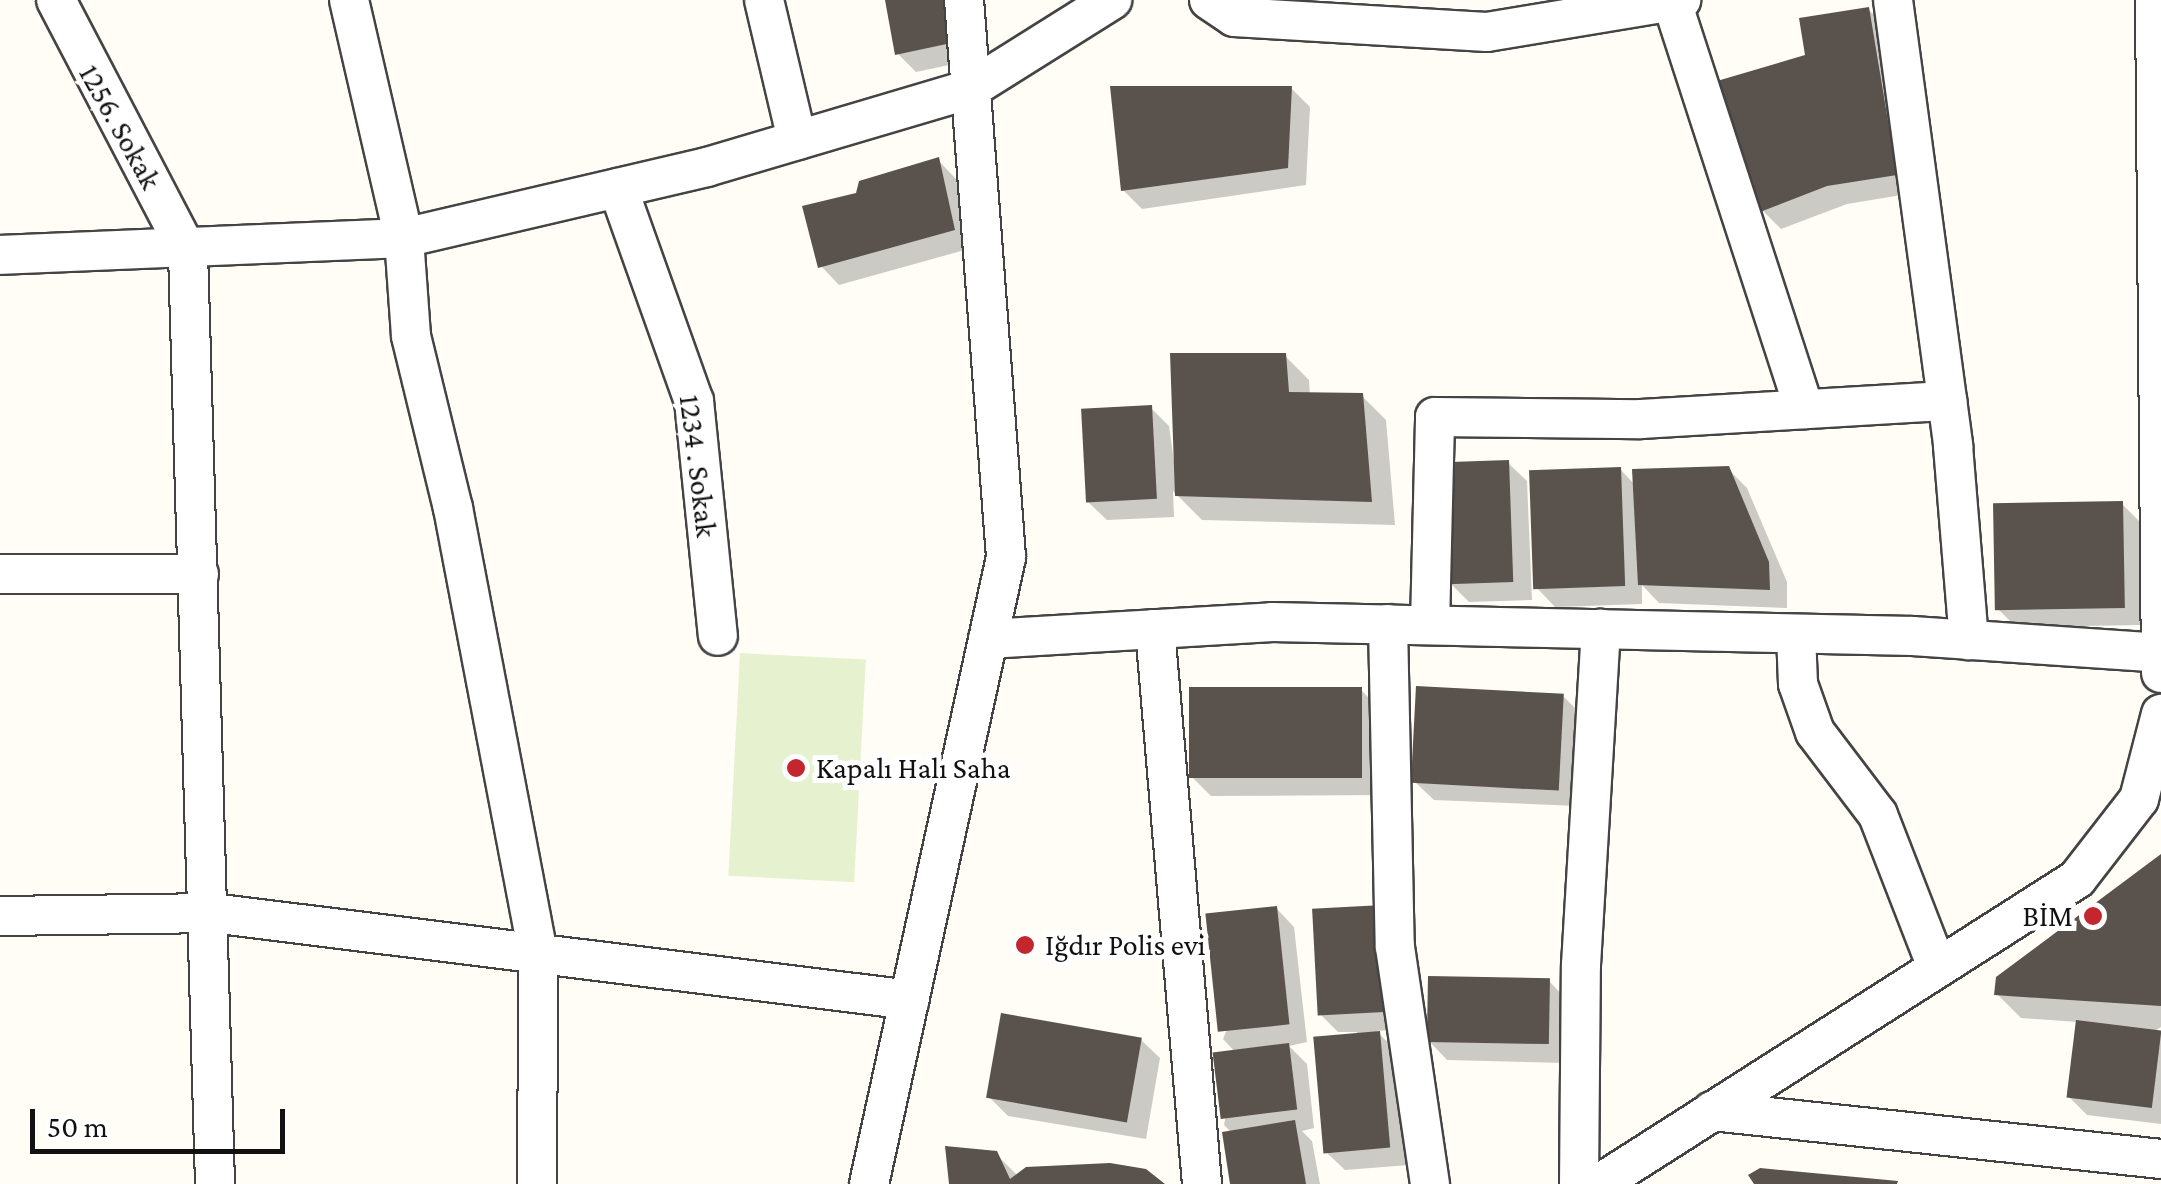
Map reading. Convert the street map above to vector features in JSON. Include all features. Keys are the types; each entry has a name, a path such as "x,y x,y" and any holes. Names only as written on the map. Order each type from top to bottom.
{"street":[{"name":"1256. Sokak","path":"56,0 188,252"},
{"path":"349,0 404,238 411,336 453,508 538,954 537,1184"},
{"path":"764,0 797,140"},
{"path":"870,1184 1006,557 964,0"},
{"path":"0,255 188,252 404,238 618,188 970,89 1112,0"},
{"path":"1209,0 1234,17 1487,32 1676,1 1804,409"},
{"path":"1893,0 1947,401 1969,640"},
{"path":"2155,0 2161,673"},
{"name":"1234 . Sokak","path":"618,188 694,401 718,636"},
{"path":"188,252 212,913 215,1184"},
{"path":"1430,625 1434,417 1641,420 1947,401"},
{"path":"0,574 199,574"},
{"path":"988,639 1155,629 1388,624 1969,640 2161,653"},
{"path":"1388,624 1395,947 1430,1184"},
{"path":"1155,629 1202,1184"},
{"path":"1579,1184 1582,965 1601,629"},
{"path":"1796,634 1798,684 1814,732 1883,825 1937,967"},
{"path":"1600,1184 2077,880 2140,800 2161,714"},
{"path":"0,916 212,913 910,1000"},
{"path":"1712,1111 2161,1159"}],"green space":[{"name":"Kapalı Halı Saha","path":"740,653 866,660 854,882 728,876"}],"building":[{"path":"885,0 953,0 956,42 895,55"},
{"path":"1869,7 1897,175 1827,186 1760,212 1717,81 1805,55 1799,18"},
{"path":"1110,86 1292,86 1288,168 1121,191"},
{"path":"939,157 955,230 818,268 802,206 856,193 859,181"},
{"path":"1170,353 1286,353 1289,392 1363,393 1372,502 1175,496"},
{"path":"1152,405 1157,499 1086,503 1081,409"},
{"path":"1509,460 1513,582 1447,584 1443,462"},
{"path":"1729,466 1769,562 1770,590 1638,585 1632,469"},
{"path":"1621,467 1625,586 1533,589 1529,470"},
{"path":"2123,501 2125,608 1995,610 1993,503"},
{"path":"1416,686 1564,694 1559,791 1411,783"},
{"path":"1189,687 1362,687 1362,778 1189,778"},
{"path":"2161,854 2161,1006 1994,995 1996,977"},
{"path":"1383,905 1389,1012 1318,1016 1312,909"},
{"path":"1277,906 1289,1024 1218,1032 1205,914"},
{"path":"1428,976 1550,978 1549,1044 1427,1042"},
{"path":"1001,1013 1142,1038 1127,1123 986,1098"},
{"path":"2076,1020 2161,1030 2152,1108 2066,1097"},
{"path":"1380,1031 1390,1148 1323,1153 1313,1037"},
{"path":"1289,1043 1297,1110 1221,1119 1213,1052"},
{"path":"1295,1120 1306,1184 1230,1184 1222,1132"},
{"path":"945,1146 997,1151 1010,1179 1026,1167 1110,1163 1146,1169 1165,1184 949,1184"},
{"path":"1760,1168 1898,1181 1754,1184 1748,1175"}],"place":[{"name":"Kapalı Halı Saha","path":"796,768"},
{"name":"BİM","path":"2093,916"},
{"name":"Iğdır Polis evi","path":"1025,945"}]}
